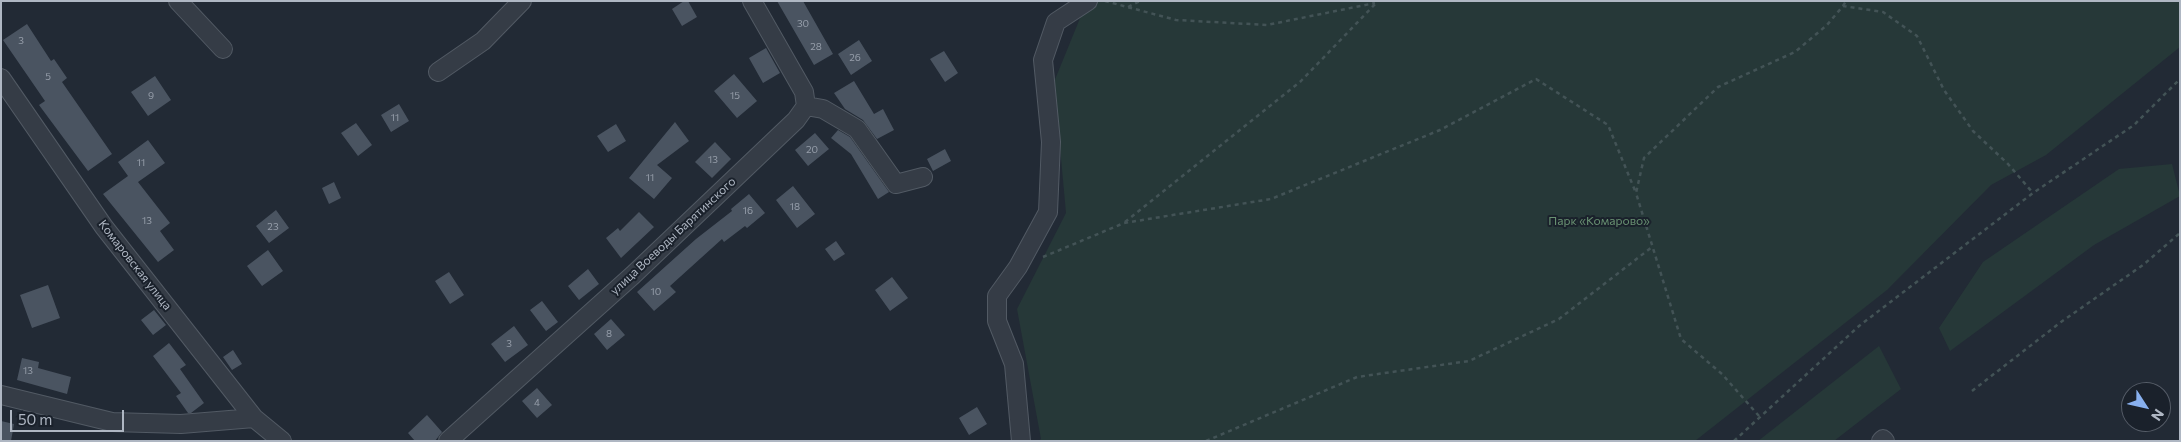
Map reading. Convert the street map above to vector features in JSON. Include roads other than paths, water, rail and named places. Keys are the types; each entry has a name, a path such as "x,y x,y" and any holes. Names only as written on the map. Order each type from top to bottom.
{"street":[{"path":"178,1 223,49"},
{"path":"438,72 483,41 522,1"},
{"path":"752,1 804,92 806,106 823,110 857,129 896,184 923,177"},
{"path":"1021,441 1014,364 997,321 997,296 1018,267 1048,212 1051,142 1043,60 1056,22 1088,1"},
{"name":"Комаровская улица","path":"1,78 104,227 254,418 282,441"},
{"name":"улица Воеводы Барятинского","path":"448,441 633,275 796,120 806,106"},
{"path":"1,395 112,422 181,424 254,418"},
{"path":"1880,441 1883,439 1885,441"}],"park label":[{"name":"Парк «Комарово»","path":"1599,221"}]}
